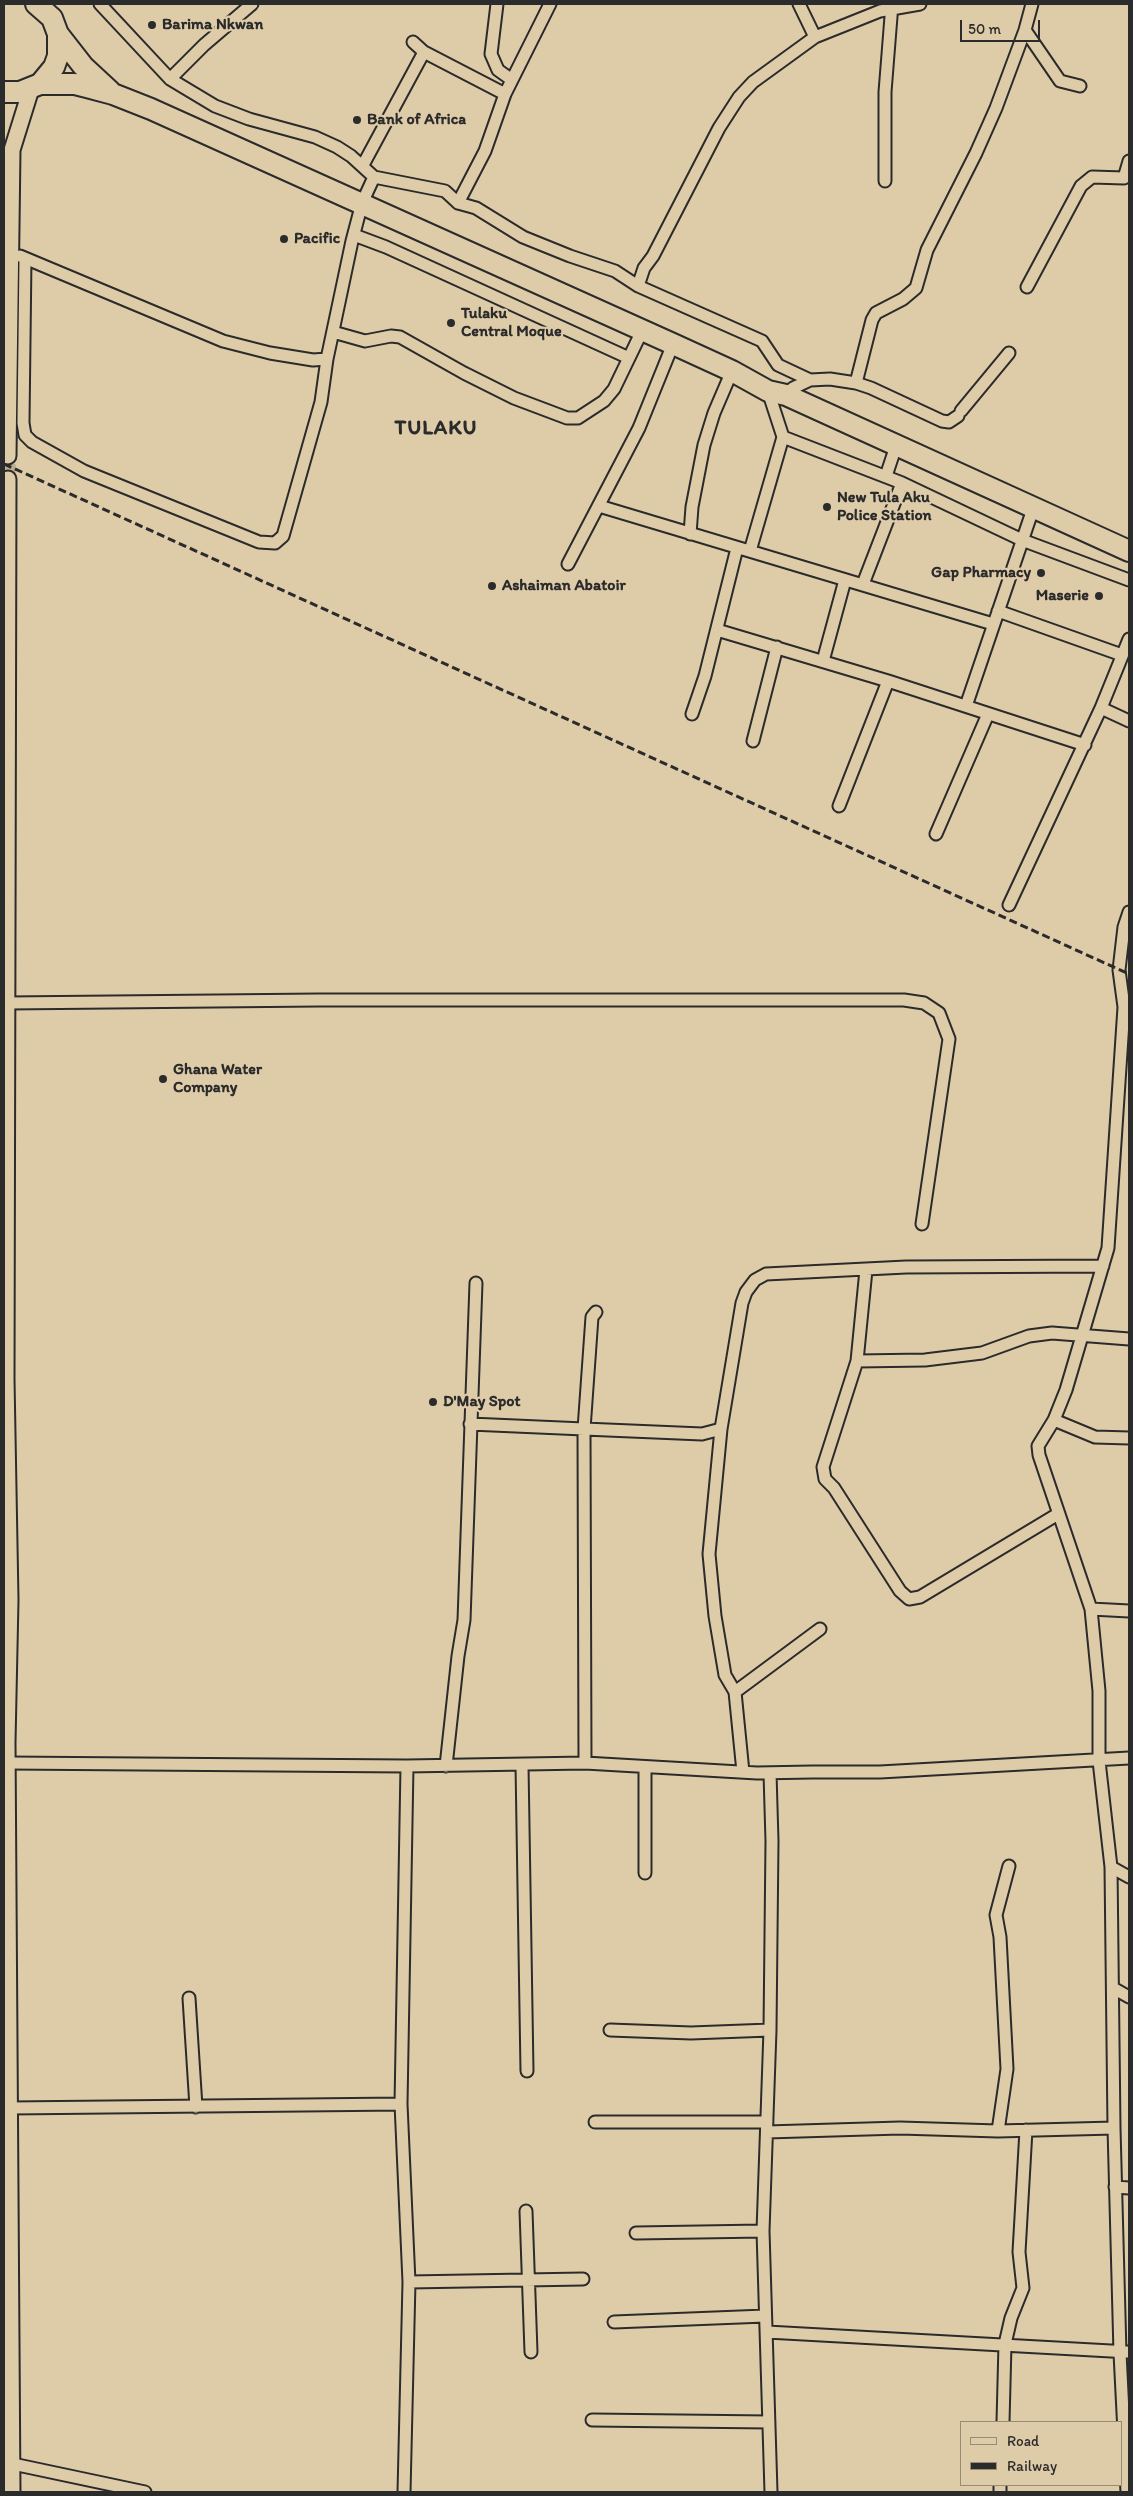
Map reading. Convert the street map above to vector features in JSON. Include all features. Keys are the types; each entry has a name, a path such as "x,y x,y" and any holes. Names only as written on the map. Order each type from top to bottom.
{"highway":[{"path":"35,87 48,76 56,61 60,45 52,18 36,4"},
{"path":"58,34 83,66 113,94"},
{"path":"4,92 20,92 35,87 75,84 113,94 252,153 732,371 777,393 784,409 808,421 875,446 886,448 896,446 1129,551"}],"street":[{"path":"100,4 170,80 215,106 330,144 351,156 374,177 445,191 458,203 476,208 523,237 615,271 638,286 762,342 778,365 810,380"},
{"path":"170,80 204,45 252,4"},
{"path":"497,4 491,54 498,70 512,80"},
{"path":"458,203 485,151 505,94 550,4"},
{"path":"799,4 815,37"},
{"path":"638,286 644,268 653,256 713,140 739,97 772,67 815,37 892,5 920,4"},
{"path":"856,383 872,320 876,313 903,299 916,288 927,250 976,153 1025,30 1032,4"},
{"path":"885,181 885,92 892,5"},
{"path":"1025,30 1060,81 1080,86"},
{"path":"413,42 424,52 505,94"},
{"path":"362,166 424,52"},
{"path":"35,87 12,150 13,246 23,423 26,435 32,442 84,471 259,542 275,543 283,536 321,402 326,359 362,203 374,177"},
{"path":"4,130 12,150"},
{"path":"1027,287 1081,186 1092,177 1127,178 1129,161"},
{"path":"354,235 422,263 629,358"},
{"path":"13,246 223,342 313,360 326,359"},
{"path":"8,456 6,388 13,246"},
{"path":"333,332 365,341 391,336 400,337 464,373 514,398 567,418 578,418 604,401 614,389 642,331"},
{"path":"568,564 643,420 673,344"},
{"path":"750,551 783,437 777,393 810,380 830,378 856,383 942,421 949,422 960,413 1009,353"},
{"path":"690,534 692,507 704,445 714,413 732,371"},
{"path":"783,437 886,476 1022,540 1129,580"},
{"path":"886,476 896,446"},
{"path":"8,478 6,553 7,1003 5,1379 10,1600 7,1764 10,2108 7,2333 13,2464 12,2492"},
{"path":"863,584 902,483"},
{"path":"599,506 993,624"},
{"path":"966,706 1033,509"},
{"path":"692,714 717,630 737,548"},
{"path":"824,661 845,580"},
{"path":"998,611 1122,655"},
{"path":"717,630 824,661 1085,745"},
{"path":"1009,905 1085,745 1129,639"},
{"path":"754,740 777,647"},
{"path":"839,806 888,681"},
{"path":"1101,708 1129,721"},
{"path":"936,834 988,714"},
{"path":"1127,2492 1124,2353 1115,2187 1111,1867 1099,1761 1099,1691 1092,1609 1058,1514 1038,1446 1054,1420 1066,1390 1103,1266 1111,1230 1126,1002 1119,970 1126,945 1124,927 1129,912"},
{"path":"7,1003 726,1000 904,1000 924,1003 939,1013 949,1039 922,1224"},
{"path":"743,1772 735,1692 725,1675 715,1616 709,1554 721,1429 742,1303 746,1292 755,1280 766,1274 906,1267 1103,1266"},
{"path":"866,1270 857,1361 823,1467 825,1479 834,1488 900,1591 908,1599 920,1597 1058,1514"},
{"path":"446,1766 458,1656 464,1620 476,1283"},
{"path":"584,1764 584,1429 592,1317 596,1312"},
{"path":"857,1361 925,1360 982,1353 1039,1334 1129,1339"},
{"path":"1054,1420 1095,1437 1129,1438"},
{"path":"470,1424 702,1434 721,1429"},
{"path":"1092,1609 1129,1611"},
{"path":"735,1692 820,1629"},
{"path":"7,1764 407,1766 584,1764 743,1772 880,1772 1129,1758"},
{"path":"522,1765 527,2072"},
{"path":"404,2492 409,2282 401,2104 407,1766"},
{"path":"645,1768 645,1873"},
{"path":"770,1772 772,1841 770,2030 763,2231 771,2492"},
{"path":"998,2131 1007,2069 1000,1937 996,1915 1009,1866"},
{"path":"1111,1867 1129,1877"},
{"path":"1112,1988 1129,1997"},
{"path":"189,1998 196,2107"},
{"path":"610,2030 691,2033 770,2030"},
{"path":"10,2108 401,2104"},
{"path":"596,2122 998,2131 1114,2128"},
{"path":"1003,2421 1005,2344 1010,2318 1023,2288 1019,2238 1026,2130"},
{"path":"1115,2187 1129,2188"},
{"path":"526,2211 530,2280 531,2352"},
{"path":"636,2233 763,2231"},
{"path":"409,2282 583,2279"},
{"path":"614,2322 765,2316"},
{"path":"767,2332 1005,2344 1124,2353"},
{"path":"592,2420 769,2422"},
{"path":"13,2464 146,2492"}],"tunnel":[{"path":"8,456 8,479"}],"railway":[{"path":"4,464 1129,974"}],"place":[{"name":"Barima Nkwan","path":"152,25"},
{"name":"Bank of Africa","path":"357,120"},
{"name":"Pacific","path":"284,239"},
{"name":"Tulaku Central Moque","path":"451,323"},
{"name":"New Tula Aku Police Station","path":"827,507"},
{"name":"Gap Pharmacy","path":"1041,573"},
{"name":"Ashaiman Abatoir","path":"492,586"},
{"name":"Maserie","path":"1099,596"},
{"name":"Ghana Water Company","path":"163,1079"},
{"name":"D'May Spot","path":"433,1402"}],"district":[{"name":"TULAKU","path":"436,429"}]}
